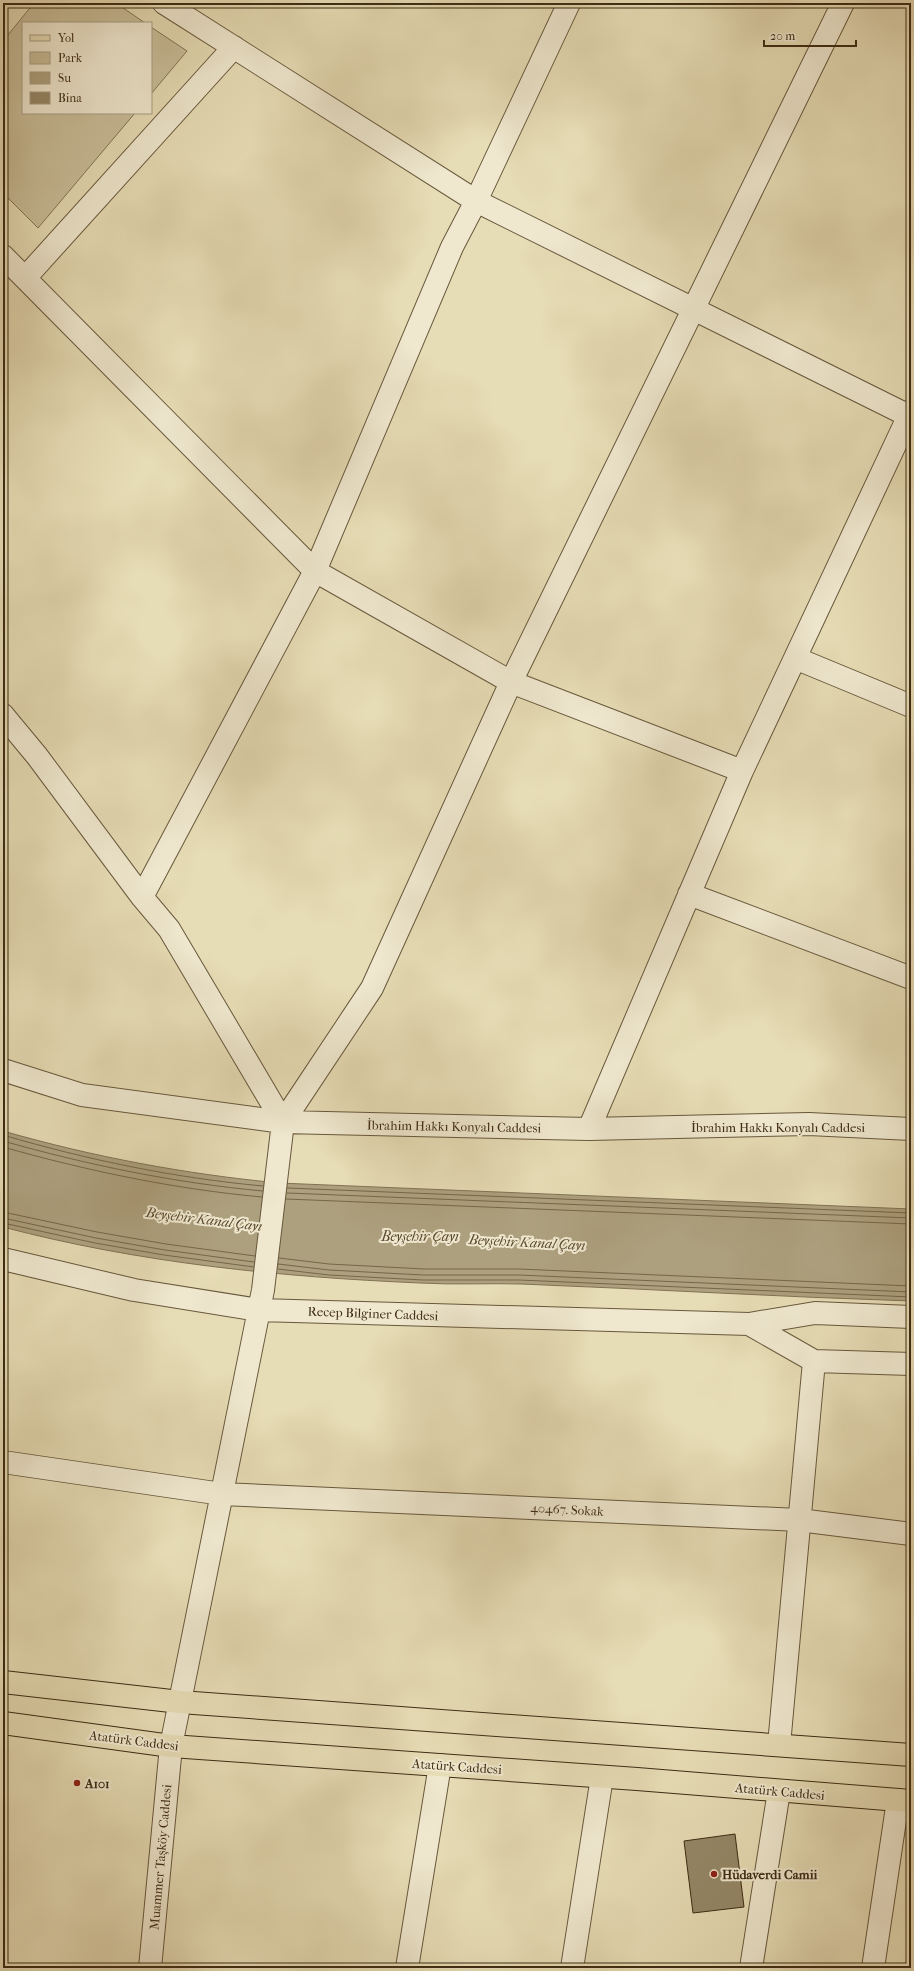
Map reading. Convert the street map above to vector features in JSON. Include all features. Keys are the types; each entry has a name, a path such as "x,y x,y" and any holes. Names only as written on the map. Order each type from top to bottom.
{"main road":[{"path":"3,1682 180,1702 911,1755"},
{"name":"Atatürk Caddesi","path":"3,1723 171,1746 602,1777 905,1801"}],"street":[{"path":"164,3 476,201 694,310 910,414 742,771 589,1128"},
{"path":"142,897 315,571 452,247 476,201 569,3"},
{"path":"3,715 38,756 142,897 169,929 283,1122 372,988 511,682 843,3"},
{"path":"25,278 234,48"},
{"path":"3,256 315,571 511,682 742,771"},
{"path":"795,658 911,706"},
{"path":"689,894 911,978"},
{"name":"İbrahim Hakkı Konyalı Caddesi","path":"3,1070 82,1095 283,1122 589,1128 809,1124 911,1128"},
{"name":"Muammer Taşköy Caddesi","path":"150,1968 171,1746 261,1300 283,1122"},
{"name":"Recep Bilginer Caddesi","path":"3,1259 134,1290 261,1300 749,1324 815,1313 911,1317"},
{"name":"Recep Bilginer Caddesi","path":"749,1324 814,1361 911,1364"},
{"path":"779,1745 814,1361"},
{"name":"40467. Sokak","path":"3,1462 222,1494 799,1520 911,1534"},
{"path":"408,1968 440,1765"},
{"path":"572,1968 602,1777"},
{"path":"751,1968 779,1791"},
{"path":"873,1968 905,1801"}],"green space":[{"path":"34,3 116,3 144,22 22,22 22,114 134,114 38,228 3,193 3,41"},
{"path":"152,28 187,51 152,93"}],"water":[{"name":"Beyşehir Çayı","path":"3,1131 106,1157 209,1175 279,1183 911,1209 911,1301 521,1284 433,1284 315,1277 210,1266 106,1250 3,1227"}],"building":[{"name":"Hüdaverdi Camii","path":"735,1834 744,1907 693,1913 684,1841"}],"place":[{"name":"A101","path":"77,1783"},
{"name":"Hüdaverdi Camii","path":"714,1874"}],"water label":[{"name":"Beyşehir Kanal Çayı","path":"204,1219"},
{"name":"Beyşehir Kanal Çayı","path":"527,1242"}]}
